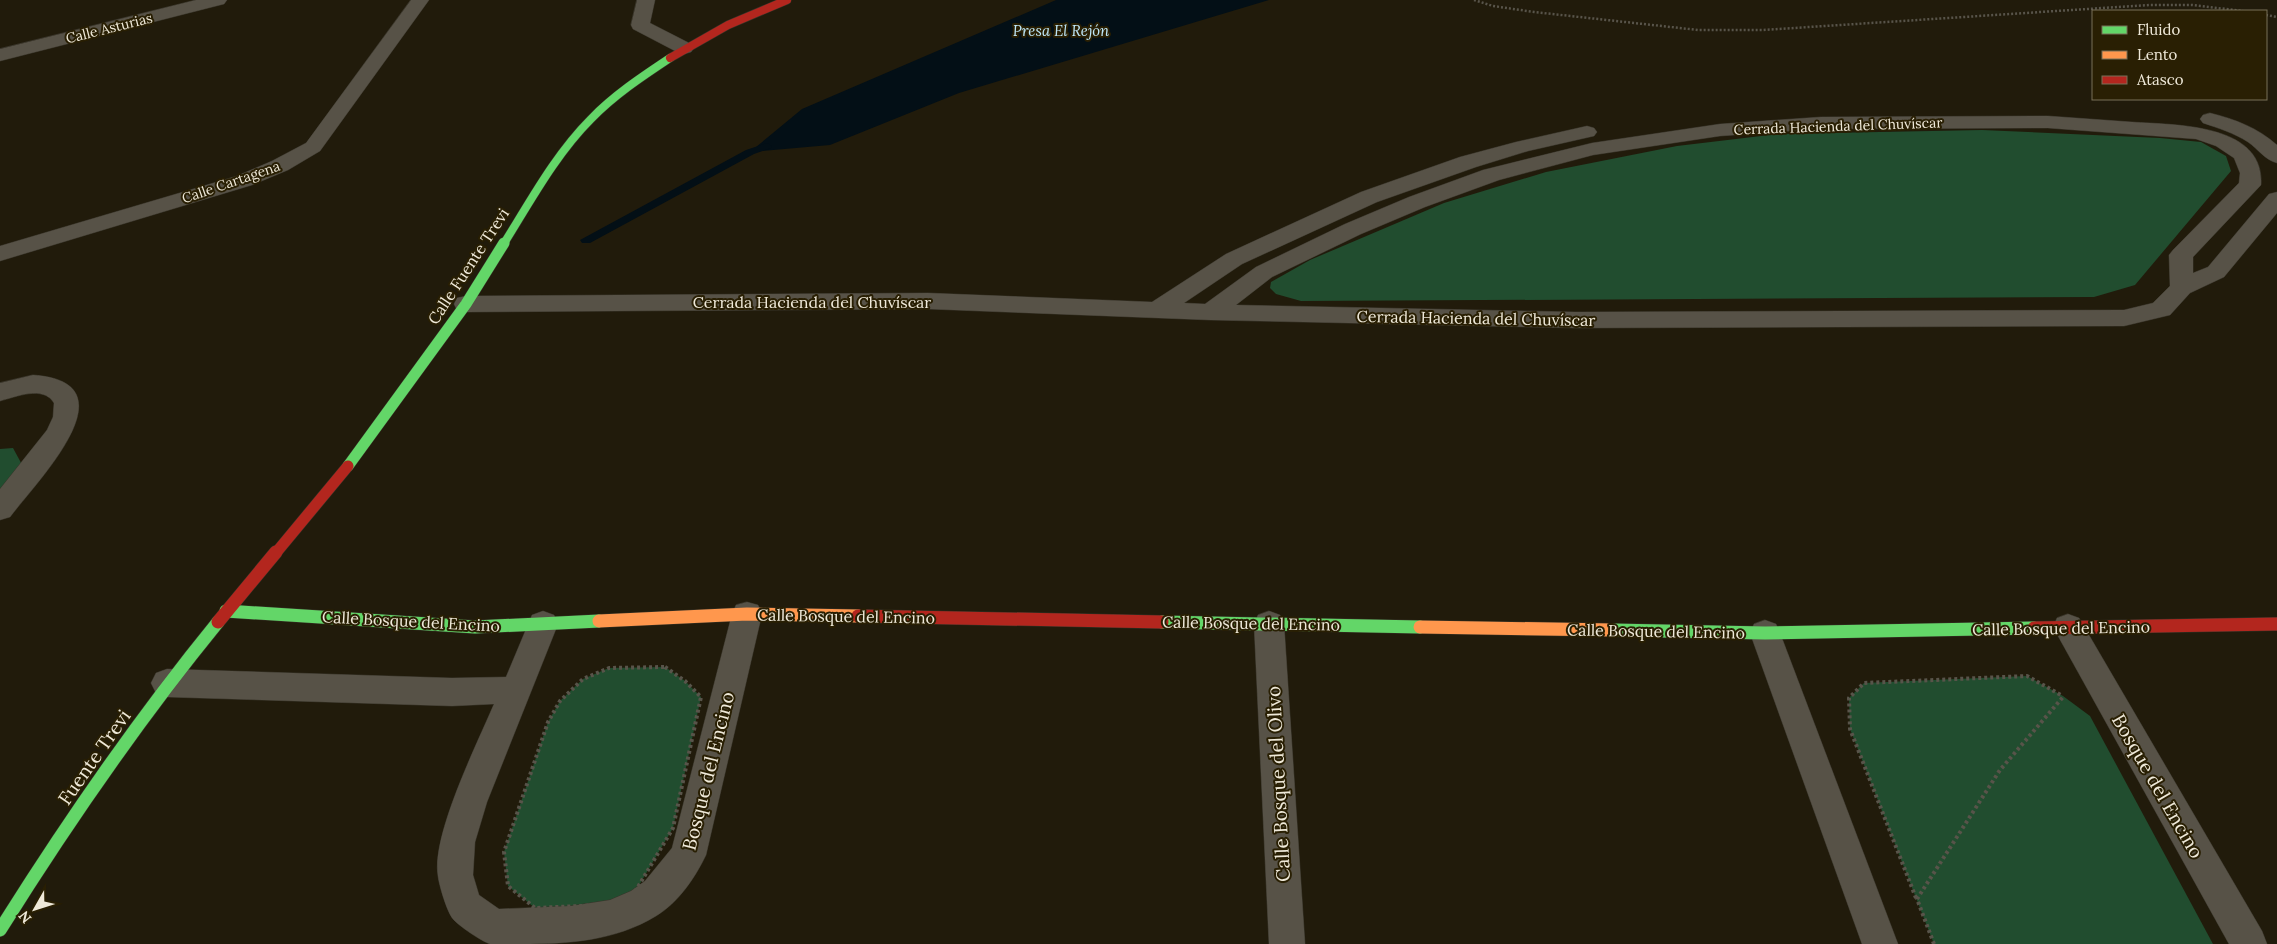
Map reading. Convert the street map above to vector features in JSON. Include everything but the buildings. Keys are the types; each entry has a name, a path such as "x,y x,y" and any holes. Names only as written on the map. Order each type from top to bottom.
{"street":[{"name":"Calle Asturias","path":"0,55 218,0"},
{"name":"Calle Cartagena","path":"0,254 231,184 280,166 300,156 313,147 420,0"},
{"path":"646,0 640,24 645,29 684,48"},
{"name":"Calle Fuente Trevi","path":"226,611 340,476 466,304 554,164 591,120 633,83 684,48 728,25 788,0"},
{"name":"Cerrada Hacienda del Chuvíscar","path":"1157,310 1234,258 1369,197 1468,162 1523,146 1591,131 1668,119 1737,110 1839,105 1988,106 2192,116 2212,120 2249,133 2262,141 2277,157"},
{"name":"Cerrada Hacienda del Chuvíscar","path":"1210,312 1264,272 1292,257 1417,202 1491,175 1592,149 1720,130 1821,123 2048,122 2190,132 2212,137 2231,145 2244,156 2249,164 2252,174 2250,185 2181,255 2182,288"},
{"name":"Cerrada Hacienda del Chuvíscar","path":"466,304 928,301 1210,312 1576,320 2124,318 2161,309 2182,288 2216,272 2277,199"},
{"path":"0,392 33,384 48,385 62,393 67,404 66,417 59,434 0,509"},
{"name":"Calle Bosque del Encino","path":"226,611 475,627 747,614 1765,634 2277,624"},
{"name":"Fuente Trevi","path":"0,930 38,868 167,683 226,611"},
{"name":"Bosque del Encino","path":"544,624 514,690 470,802 458,842 455,875 465,906 494,927 587,922 625,913 645,902 672,879 688,855 747,614"},
{"name":"Calle Bosque del Olivo","path":"1269,624 1287,944"},
{"name":"Bosque del Encino","path":"2068,627 2248,944"},
{"path":"1765,634 1880,944"},
{"path":"167,683 452,692 514,690"}],"path":[{"path":"1474,0 1493,6 1534,12 1698,30 1763,30 2149,5 2192,5 2234,10"},
{"path":"665,667 685,681 702,697 673,828 632,897 602,905 535,908 508,886 504,852 548,722 560,701 584,679 609,668 665,667"},
{"path":"1934,944 1850,729 1849,698 1864,683 2027,676 2070,701"},
{"path":"1917,899 2000,770 2063,696"}],"green space":[{"path":"1982,130 2160,138 2201,142 2226,156 2231,171 2135,285 2094,297 1301,301 1276,294 1270,288 1271,282 1310,260 1444,203 1546,172 1677,146 1778,134"},
{"path":"13,448 26,472 0,505 0,449"},
{"path":"665,667 685,681 701,697 673,828 632,897 602,905 535,908 508,886 504,852 548,722 560,701 583,679 609,668"},
{"path":"2027,676 2063,696 2090,716 2213,944 1934,944 1850,729 1849,698 1864,683"}],"water":[{"name":"Presa El Rejón","path":"1056,0 1269,0 959,93 830,145 750,152 802,109"}],"waterway":[{"path":"586,240 750,152 767,146"}],"traffic: fast":[{"path":"348,466 466,304 554,164 591,119 633,83 670,58"},
{"path":"226,611 475,627 599,621"},
{"path":"0,930 51,850 131,733 218,622"},
{"path":"1162,622 1420,627"},
{"path":"1612,630 1765,633 2034,628"}],"traffic: slow":[{"path":"599,621 747,614 858,616"},
{"path":"1420,627 1612,630"}],"traffic: jam":[{"path":"670,58 728,25 787,0"},
{"path":"218,622 348,466"},
{"path":"858,616 1162,622"},
{"path":"2034,628 2277,624"}]}
